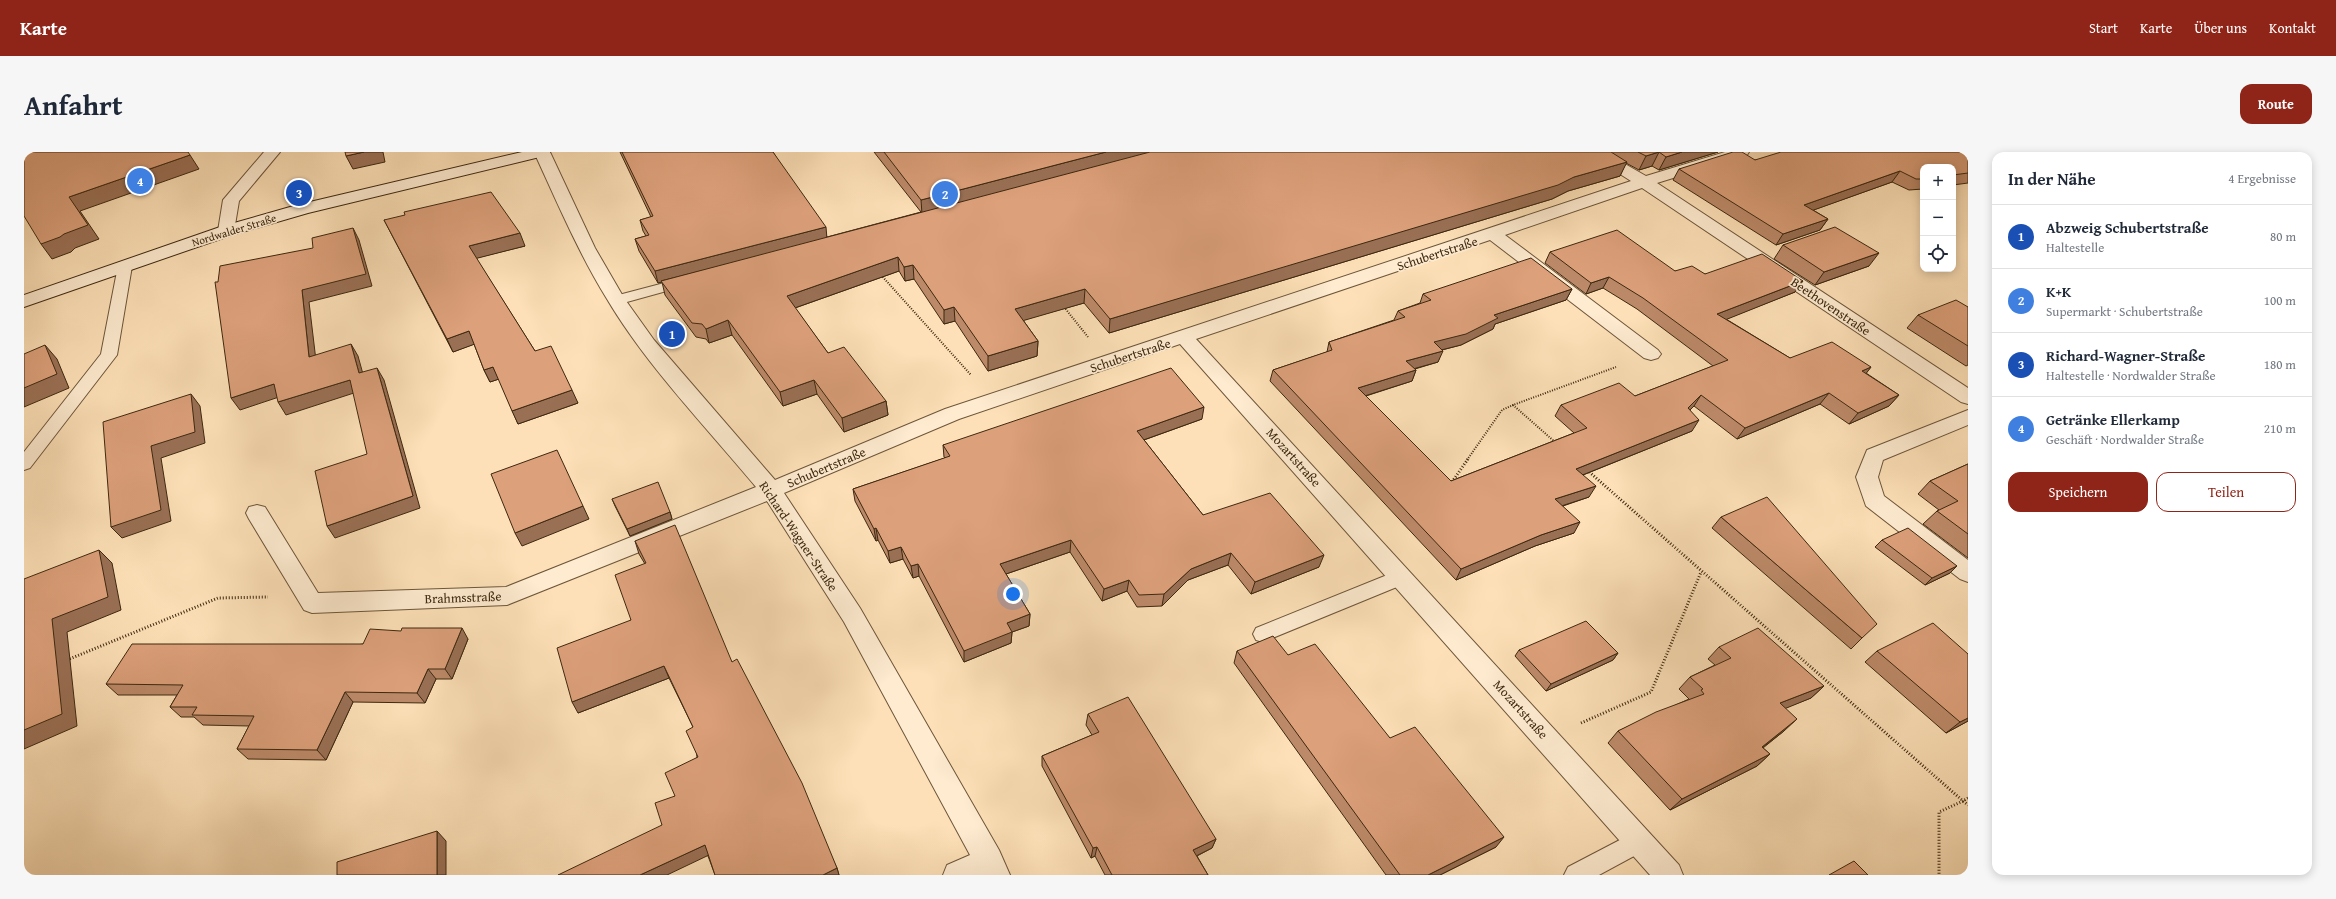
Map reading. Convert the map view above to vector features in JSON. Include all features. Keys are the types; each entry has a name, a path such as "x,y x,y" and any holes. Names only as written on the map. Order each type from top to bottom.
{"street":[{"path":"226,231 231,200 272,152"},
{"name":"Nordwalder Straße","path":"24,300 226,231 381,189 542,152"},
{"name":"Richard-Wagner-Straße","path":"542,152 586,248 616,300 647,344 771,490 852,615 992,867"},
{"name":"Beethovenstraße","path":"1593,152 1644,182 1968,397"},
{"name":"Schubertstraße","path":"771,490 952,414 1493,234 1644,182 1741,152"},
{"name":"Schubertstraße","path":"1493,234 1651,354"},
{"name":"Mozartstraße","path":"1184,337 1669,875"},
{"path":"1968,417 1874,455 1867,477 1874,500 1968,573"},
{"name":"Brahmsstraße","path":"308,596 312,603 507,596 771,490"},
{"path":"257,513 308,596"},
{"path":"957,875 992,867"}],"lane":[{"path":"24,464 109,355 125,266"},
{"path":"616,300 698,278"},
{"path":"1263,634 1402,578"},
{"path":"1576,875 1639,841"}],"path":[{"path":"879,273 994,400"},
{"path":"1062,304 1108,362"},
{"path":"1450,485 1502,410 1651,354"},
{"path":"1513,405 1560,446"},
{"path":"1584,467 1968,805"},
{"path":"1547,738 1651,692 1701,571"},
{"path":"60,663 218,598 308,596"},
{"path":"1939,875 1939,812 1968,798"}],"building":[{"path":"24,152 188,152 190,155 69,197 88,225 41,244 24,216"},
{"path":"345,152 364,152 346,156"},
{"path":"622,152 773,152 826,227 655,271 635,239 649,235 640,220 653,216"},
{"path":"884,152 1106,152 921,200"},
{"path":"1150,152 1611,152 1627,162 1574,177 1558,185 1110,319 1085,289 1015,309 1038,341 988,356 954,307 944,310 913,265 904,267 898,257 787,296 828,353 844,347 886,401 842,418 814,380 780,392 728,320 706,329 702,324 692,323 661,281"},
{"path":"1638,152 1659,152 1646,156"},
{"path":"1659,152 1682,152 1666,157"},
{"path":"1733,152 1742,152 1755,160 1781,152 1968,152 1968,173 1956,175 1956,164 1920,164 1920,179 1916,179 1900,171 1804,205 1828,219 1783,234 1679,169"},
{"path":"491,192 520,233 469,246 535,351 551,346 572,390 512,411 493,367 484,370 469,331 447,339 384,220 405,215 404,212"},
{"path":"1835,227 1879,253 1824,272 1783,245"},
{"path":"353,228 366,274 302,290 309,357 351,344 359,373 377,368 413,496 327,526 315,471 367,454 350,380 278,402 274,384 231,398 215,282 218,282 220,266 313,248 312,238"},
{"path":"1617,230 1675,271 1692,266 1705,274 1762,254 1803,281 1717,314 1790,358 1832,342 1871,367 1862,371 1899,395 1858,413 1829,393 1745,428 1701,395 1688,408 1699,420 1576,469 1596,486 1555,499 1580,522 1541,535 1461,569 1273,370 1332,350 1329,342 1405,317 1398,311 1431,300 1423,294 1531,258 1572,289 1494,315 1498,318 1466,334 1434,342 1443,351 1406,361 1416,370 1358,388 1451,481 1587,428 1561,405 1619,383 1635,396 1728,360 1643,298 1609,277 1591,283 1550,252"},
{"path":"1956,300 1968,307 1968,346 1918,315"},
{"path":"45,345 57,374 24,388 24,354"},
{"path":"1171,368 1204,407 1137,431 1203,515 1270,493 1324,555 1255,582 1231,553 1191,569 1164,594 1139,595 1129,580 1104,589 1071,540 1000,564 1030,614 1007,623 1012,632 964,651 918,564 911,566 901,547 888,551 876,528 874,529 853,489 950,456 943,445"},
{"path":"191,394 195,432 151,446 161,510 111,527 103,422"},
{"path":"557,450 583,506 515,533 491,474"},
{"path":"1968,464 1968,534 1937,511 1958,501 1930,481"},
{"path":"658,482 670,512 627,529 612,499"},
{"path":"1767,497 1877,624 1862,638 1721,517"},
{"path":"675,525 732,662 737,659 802,783 837,868 823,875 715,875 705,845 640,875 558,875 662,825 655,803 675,796 665,773 698,757 686,731 693,727 664,666 572,702 557,648 631,620 615,575 646,563 635,541"},
{"path":"1908,528 1957,566 1932,578 1882,540"},
{"path":"99,550 108,597 52,619 62,714 24,730 24,579"},
{"path":"1586,621 1618,653 1551,684 1519,650"},
{"path":"1933,623 1968,654 1968,718 1960,722 1877,651"},
{"path":"402,628 462,628 445,669 428,669 417,693 345,692 317,750 237,749 254,716 192,715 197,707 170,707 183,685 106,684 132,644 363,644 370,629 401,631"},
{"path":"1758,628 1824,686 1780,703 1797,719 1762,747 1770,754 1682,799 1618,731 1656,712 1704,694 1701,690 1703,689 1690,677 1731,658 1719,647"},
{"path":"1273,636 1288,655 1315,644 1390,738 1415,727 1504,837 1428,875 1400,875 1237,651"},
{"path":"1128,697 1216,839 1193,850 1208,875 1112,875 1097,847 1093,848 1042,756 1099,732 1088,714"},
{"path":"437,831 437,875 337,875 337,862"},
{"path":"1854,861 1868,875 1829,875"}],"place":[{"name":"Getränke Ellerkamp","path":"140,181"},
{"name":"Richard-Wagner-Straße","path":"299,193"},
{"name":"K+K","path":"945,194"},
{"name":"Abzweig Schubertstraße","path":"672,334"}]}
